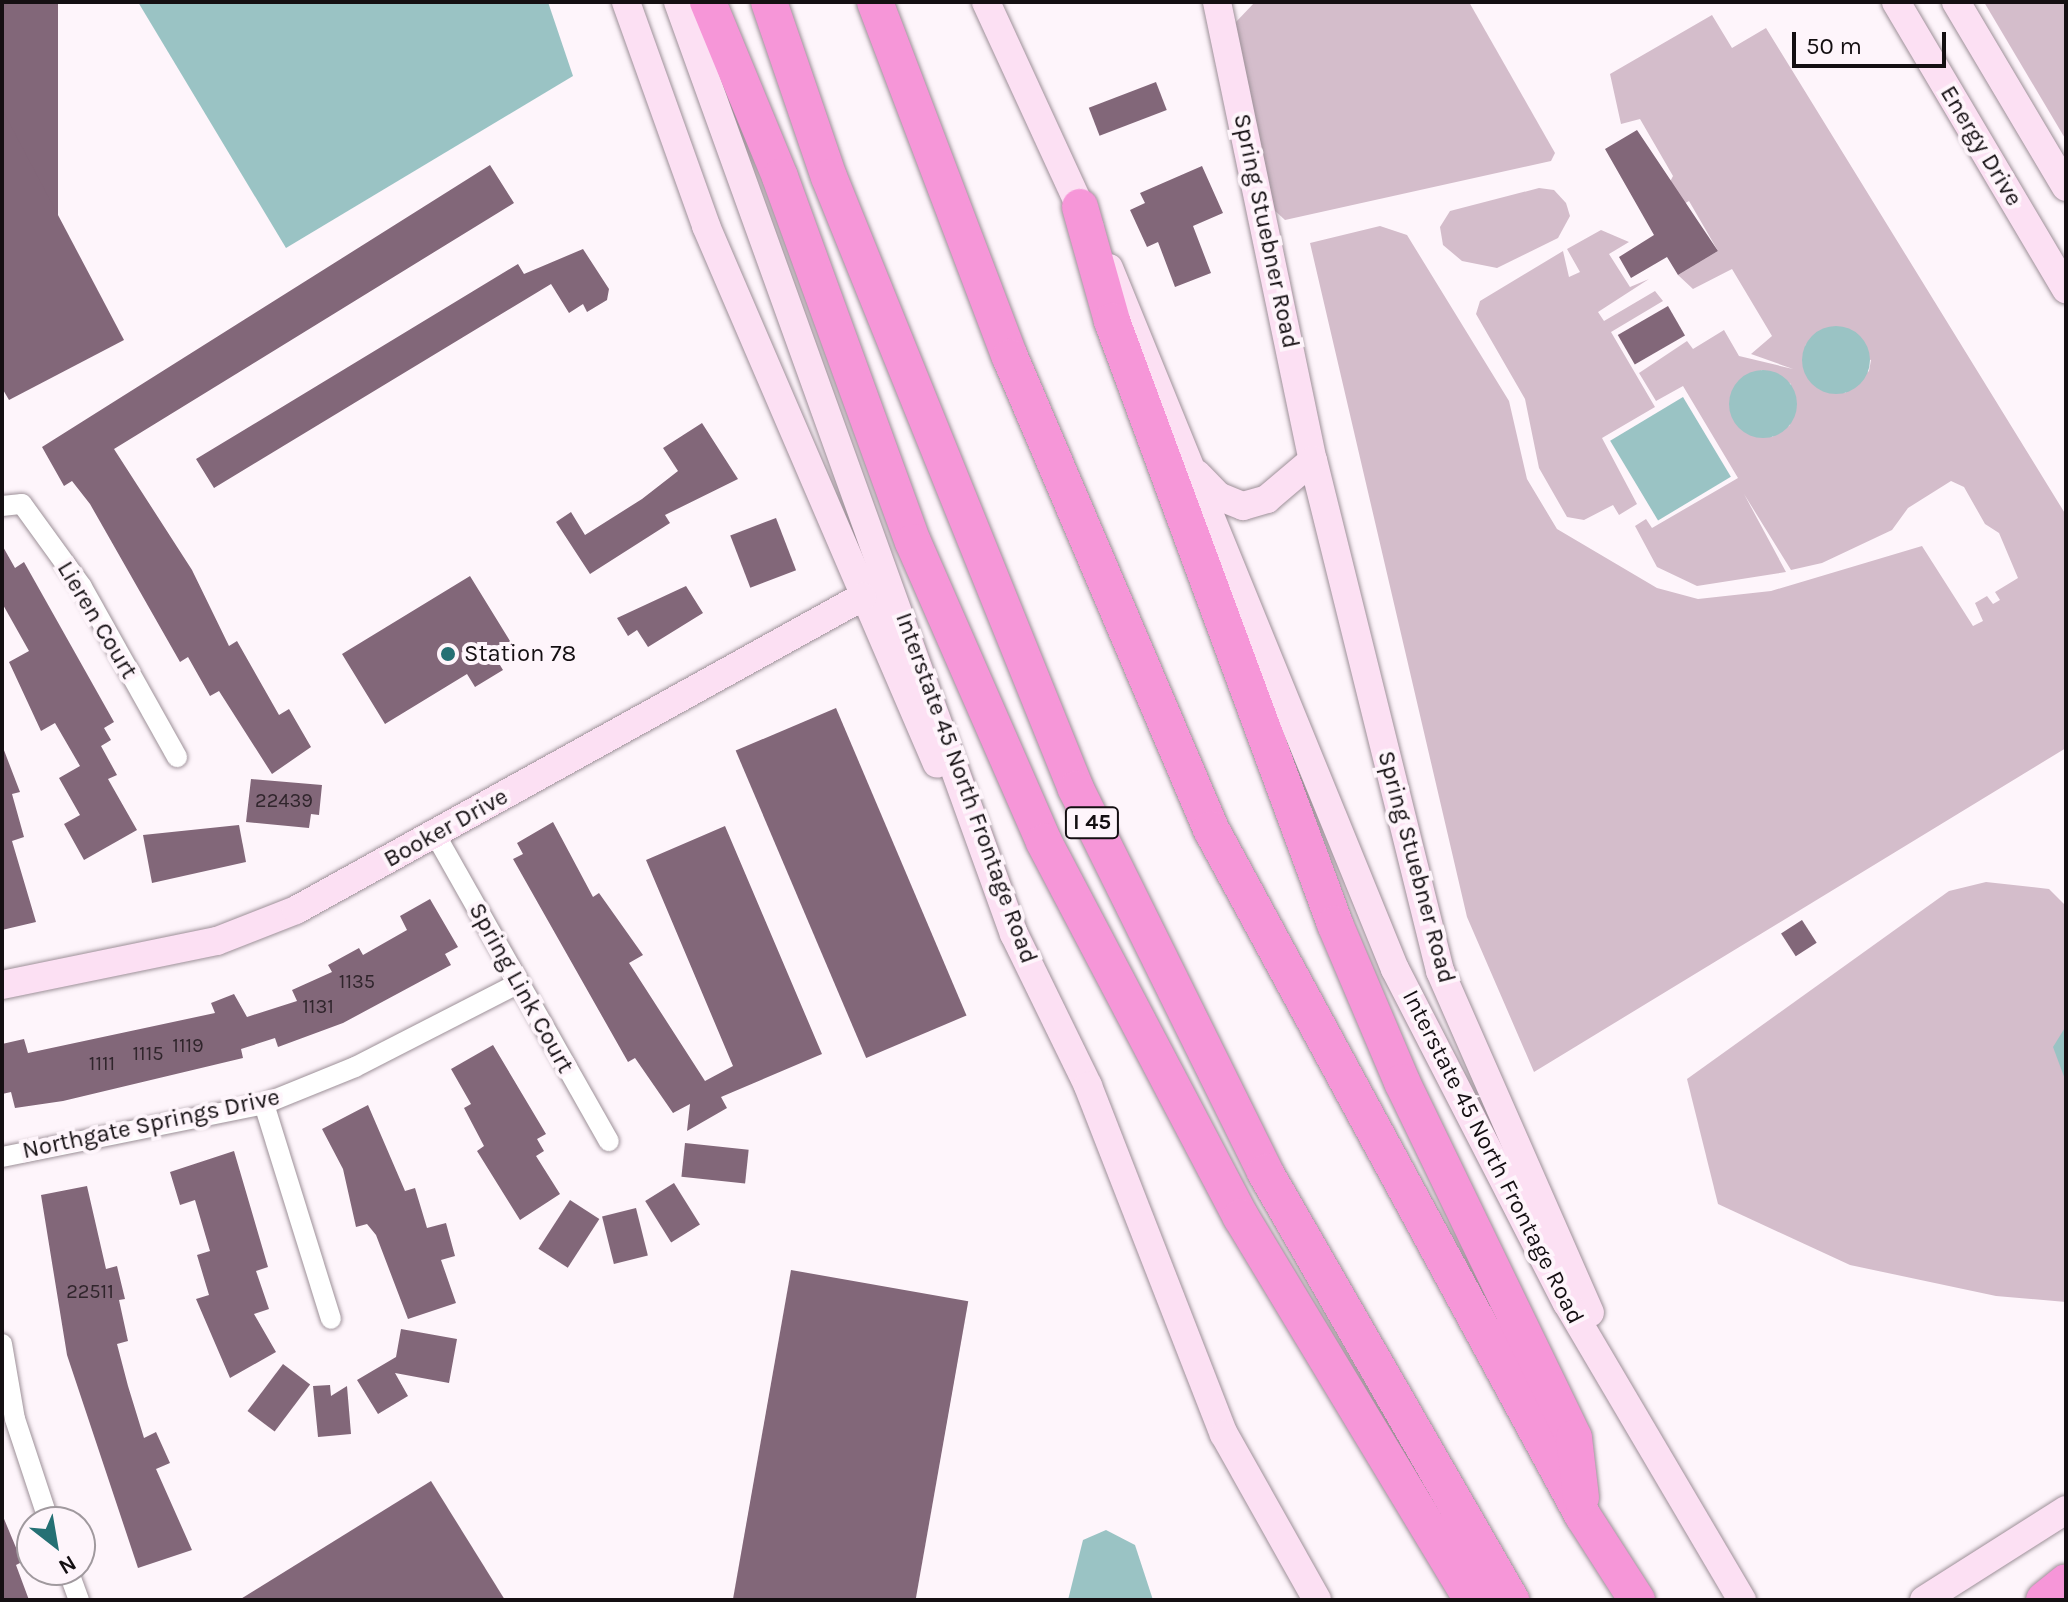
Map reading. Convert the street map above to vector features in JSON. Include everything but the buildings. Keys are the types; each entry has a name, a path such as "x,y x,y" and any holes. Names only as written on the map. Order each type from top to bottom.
{"highway":[{"path":"708,2 913,542 1044,842 1241,1217 1472,1600"},
{"name":"I 45","path":"769,2 829,177 1076,789 1265,1172 1511,1600"},
{"path":"875,2 1010,357 1211,829 1583,1516 1637,1600"},
{"path":"1080,207 1112,321 1329,910 1402,1082 1574,1438 1583,1516"},
{"path":"2044,1600 2066,1582"}],"main road":[{"path":"626,2 706,226 862,597 1014,934"},
{"name":"Interstate 45 North Frontage Road","path":"678,2 1014,934 1088,1086 1224,1434 1317,1600"},
{"name":"Interstate 45 North Frontage Road","path":"986,2 1080,207 1395,969 1642,1434 1742,1600"},
{"name":"Spring Stuebner Road","path":"1217,2 1313,460 1440,971 1642,1434"},
{"name":"Energy Drive","path":"1896,2 2066,290"},
{"path":"1956,2 2066,187"},
{"path":"1189,466 1218,496 1243,506 1267,499 1313,460"},
{"name":"Booker Drive","path":"2,985 260,926 435,834 862,597"},
{"path":"1924,1600 2066,1510"}],"street":[{"name":"Lieren Court","path":"2,506 22,504 82,587 177,757"},
{"name":"Spring Link Court","path":"435,834 515,985 609,1141"},
{"name":"Northgate Springs Drive","path":"2,1157 264,1104 515,985"},
{"path":"264,1104 331,1319"},
{"path":"2,1344 15,1419 44,1506"}],"shaded area":[{"path":"1255,2 1469,2 1555,153 1551,161 1285,220 1273,209 1235,23"},
{"path":"1984,2 2066,4 2066,140"},
{"path":"1712,15 1732,48 1766,28 2066,515 2066,748 1534,1072 1467,917 1310,243 1380,226 1407,235 1509,401 1527,479 1557,529 1657,588 1698,599 1771,591 1922,546 1973,626 1983,621 1975,603 1987,596 1993,604 2000,600 1995,592 2018,578 1999,533 1985,524 1964,487 1951,481 1908,508 1892,530 1822,563 1791,570 1744,494 1786,572 1697,586 1657,567 1635,526 1646,519 1652,528 1738,478 1683,386 1656,401 1639,373 1687,341 1693,349 1724,330 1739,356 1793,369 1751,354 1772,336 1732,269 1693,289 1678,275 1718,251 1689,201 1648,224 1673,176 1640,119 1621,124 1610,74","holes":["1806,344 1871,360 1869,371 1845,393 1803,367","1761,370 1791,384 1790,425 1772,437"]},
{"path":"1539,188 1554,190 1566,203 1570,216 1558,238 1497,268 1462,261 1443,245 1440,227 1450,211"},
{"path":"1601,230 1629,242 1609,254 1630,287 1649,279 1598,312 1604,321 1655,291 1663,301 1611,332 1655,407 1602,438 1637,504 1619,515 1613,505 1584,520 1567,517 1539,468 1525,399 1476,314 1480,301 1563,251 1569,277 1580,272 1567,249"},
{"path":"1986,882 2049,889 2066,906 2066,1302 1996,1296 1850,1265 1718,1204 1687,1079 1949,891"}],"water":[{"path":"138,2 548,2 573,76 286,248"},
{"path":"1836,326 1860,336 1870,360 1860,384 1836,394 1812,384 1802,360 1812,336"},
{"path":"1763,370 1787,380 1797,404 1787,428 1763,438 1739,428 1729,404 1739,380"},
{"path":"1683,397 1731,477 1658,520 1610,441"},
{"path":"2066,1026 2066,1082 2053,1047"},
{"path":"1106,1530 1135,1545 1153,1600 1068,1600 1083,1540"}],"place":[{"name":"Station 78","path":"448,654"}]}
